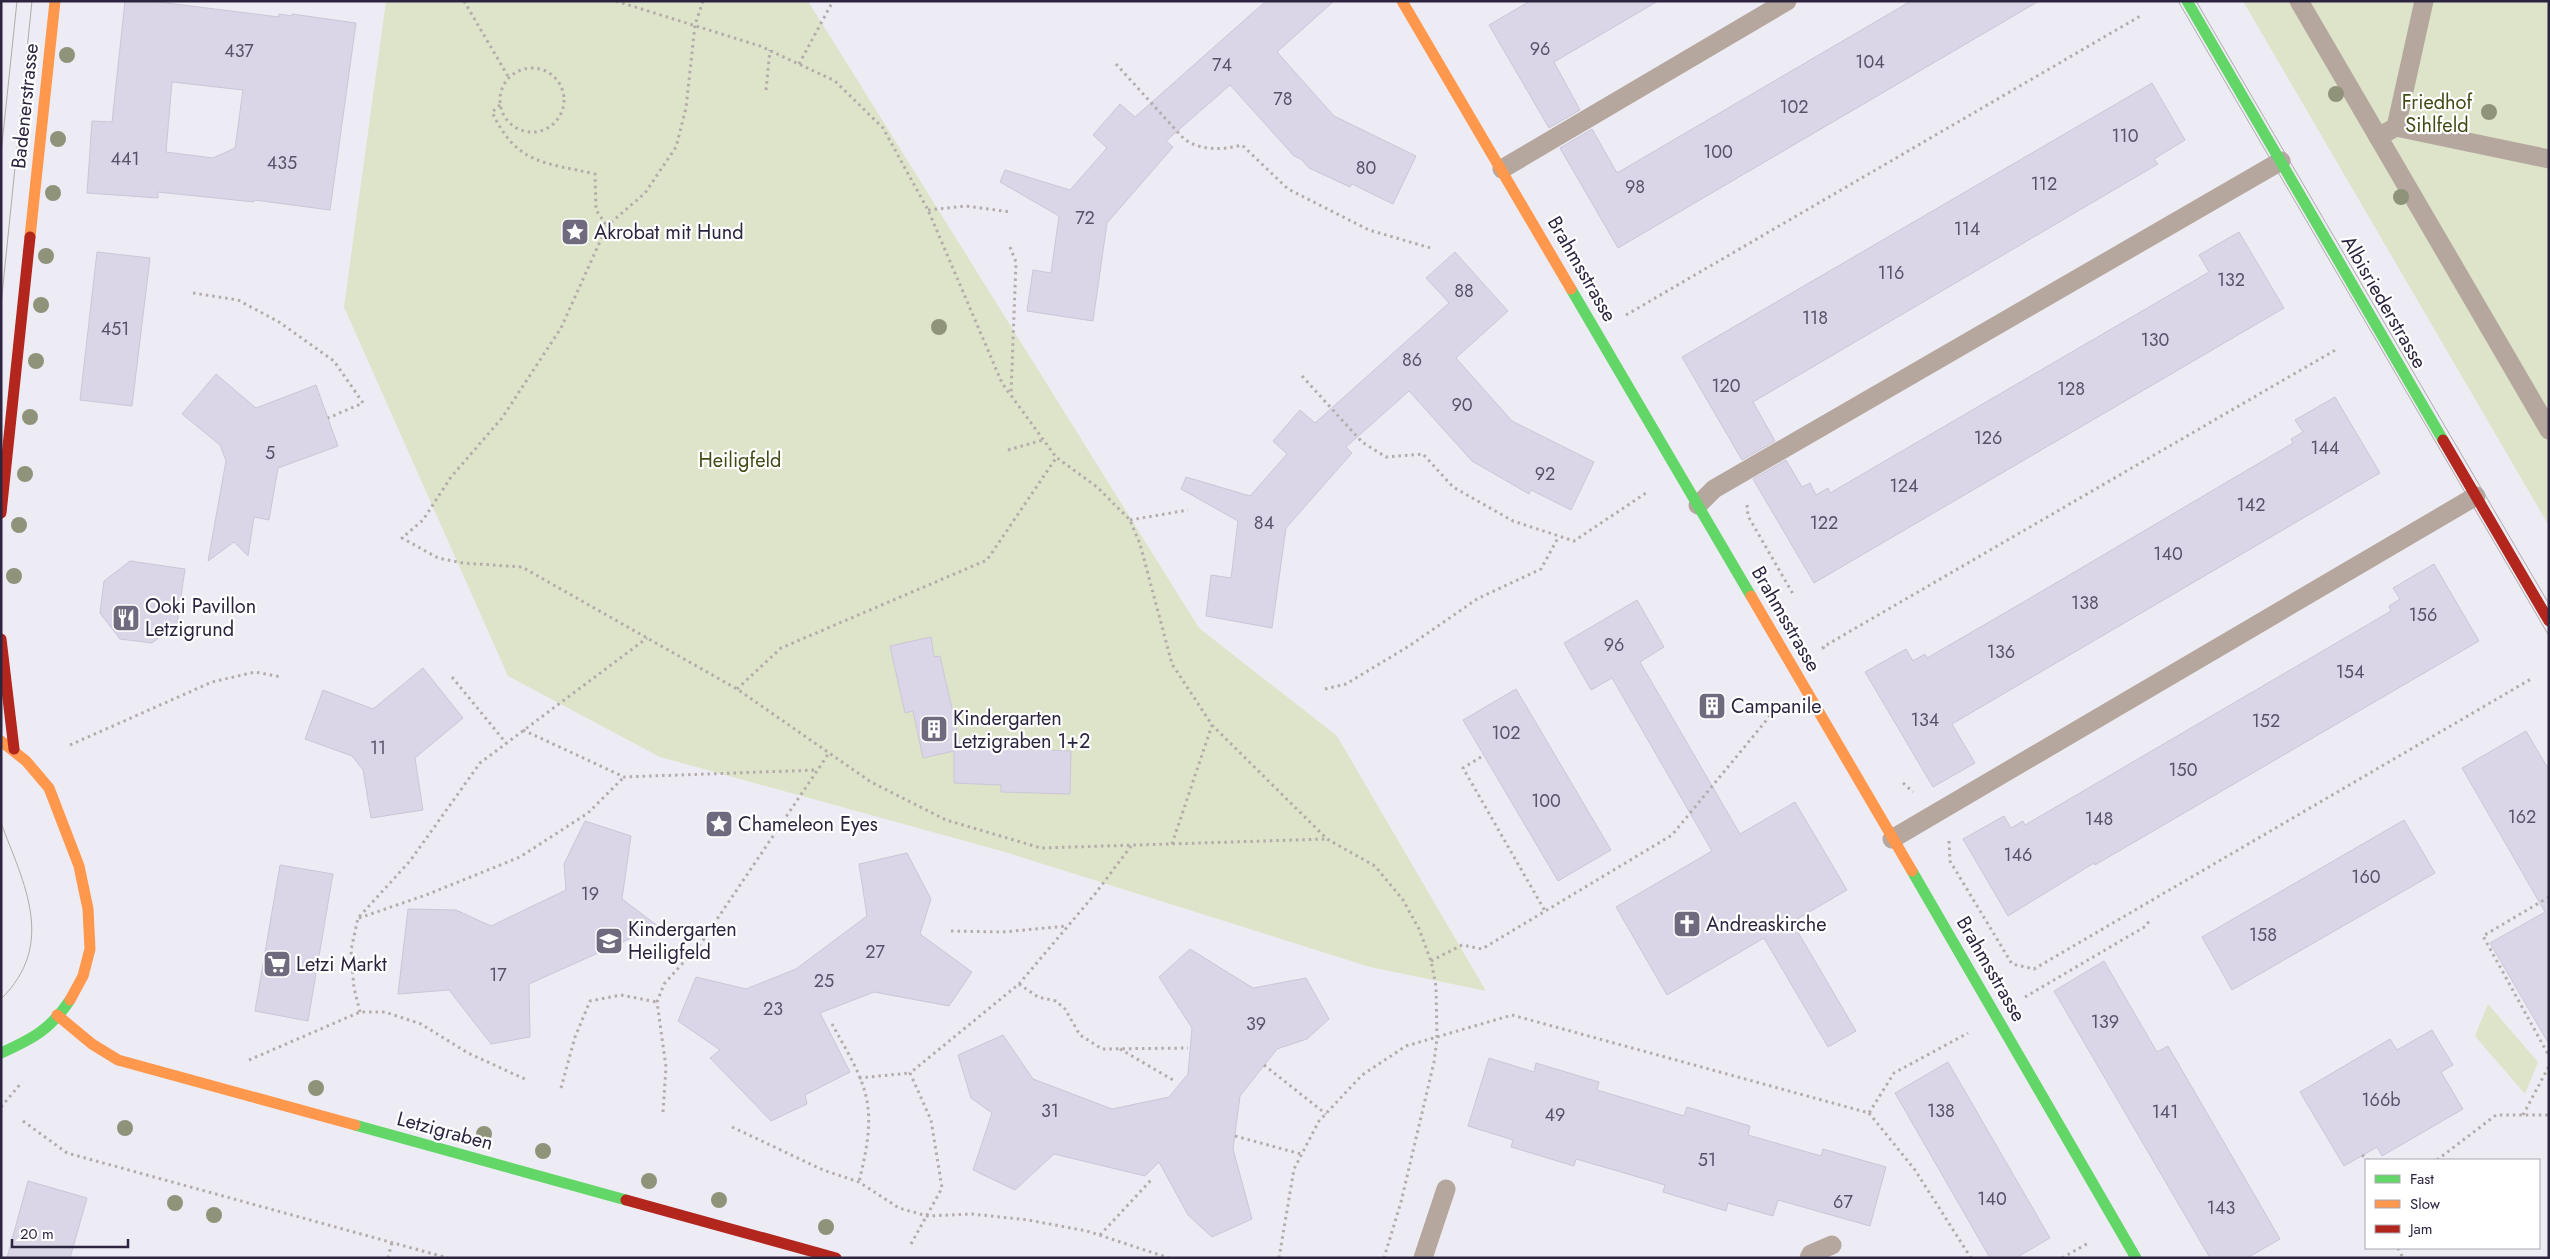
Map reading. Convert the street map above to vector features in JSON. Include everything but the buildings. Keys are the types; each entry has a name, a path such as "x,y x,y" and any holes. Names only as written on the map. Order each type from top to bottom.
{"street":[{"name":"Badenerstrasse","path":"1,513 55,1"},
{"name":"Brahmsstrasse","path":"1402,1 1502,169 2136,1258"},
{"name":"Albisriederstrasse","path":"2187,1 2549,621"},
{"path":"1,639 14,749"},
{"path":"1,741 14,749 48,786 66,829 88,909 91,942 86,968 74,995 40,1034 1,1054"},
{"name":"Letzigraben","path":"57,1015 92,1044 118,1060 836,1258"}],"lane":[{"path":"1502,169 1787,1"},
{"path":"2299,1 2549,430"},
{"path":"2396,127 2424,1"},
{"path":"2378,137 2396,127 2549,159"},
{"path":"1698,505 1714,489 2280,161"},
{"path":"1892,839 2476,496"},
{"path":"1423,1258 1446,1188"},
{"path":"1809,1258 1810,1254 1832,1244"}],"path":[{"path":"464,1 509,78"},
{"path":"616,1 770,50 836,81 883,128 928,210 1002,383 1056,458 1097,487 1130,520 1140,544 1172,664 1212,725 1327,839 1375,866 1402,900 1419,929 1432,960 1436,986 1437,1039 1434,1062 1401,1202 1384,1258"},
{"path":"703,1 695,25 686,108 676,147 645,193 608,226 561,328 502,418 451,477 423,520 402,538 438,558 463,563 522,567 737,689 871,782 946,820 1041,848 1327,839"},
{"path":"799,64 833,1"},
{"path":"1625,315 2142,15"},
{"path":"766,90 770,50"},
{"path":"1116,64 1184,139 1196,147 1224,149 1242,145 1288,189 1368,230 1434,249"},
{"path":"524,68 536,68 549,72 558,82 564,95 563,108 551,124 535,131 523,130 513,125 504,116 500,105 501,93 509,78 524,68"},
{"path":"500,105 492,112 499,128 513,145 531,159 595,174 596,210 608,226"},
{"path":"928,210 966,206 1011,212"},
{"path":"1010,247 1016,262 1010,394"},
{"path":"193,293 238,300 279,322 334,361 363,403 328,418"},
{"path":"1823,647 2337,349"},
{"path":"1302,376 1362,442 1386,457 1423,454 1453,487 1513,521 1558,536 1574,541 1650,490"},
{"path":"1008,450 1043,440"},
{"path":"737,689 781,648 987,560 1056,458"},
{"path":"1742,473 1748,516 1795,598"},
{"path":"1130,520 1188,510"},
{"path":"1325,689 1346,684 1409,646 1477,599 1541,569 1558,536"},
{"path":"360,1012 354,988 351,950 358,918 410,861 480,763 647,638"},
{"path":"1818,638 1828,655"},
{"path":"70,745 212,682 255,672 280,677"},
{"path":"452,677 506,743"},
{"path":"1897,775 1902,783 1938,812 1948,830 1950,862 2012,964 2034,969 2532,679"},
{"path":"1432,960 1462,945 1482,949 1672,835 1774,711"},
{"path":"1172,844 1212,725"},
{"path":"523,730 624,777 817,770"},
{"path":"663,1112 666,1067 657,1002 664,984 701,943 829,753"},
{"path":"1481,757 1463,768 1545,911"},
{"path":"358,918 426,895 520,856 588,813 624,777"},
{"path":"859,1078 910,1073 1019,984 1132,846"},
{"path":"2549,897 2483,936 2549,1056"},
{"path":"2024,998 2146,926 2149,921"},
{"path":"950,931 1004,932 1068,926"},
{"path":"1019,984 1038,997 1056,1001 1065,1009 1080,1035 1102,1049 1188,1048"},
{"path":"562,1088 575,1038 590,1001 620,995 657,1002"},
{"path":"244,1062 360,1012 385,1012 422,1024 468,1053 527,1080"},
{"path":"1279,1258 1294,1169 1319,1121 1362,1075 1406,1046 1437,1039 1512,1015 1869,1113 1915,1170 1972,1258"},
{"path":"832,1024 859,1078 867,1102 867,1148 859,1182"},
{"path":"1869,1113 1894,1073 1971,1032"},
{"path":"1120,1048 1173,1080"},
{"path":"1264,1065 1326,1114"},
{"path":"2522,1115 2549,1066"},
{"path":"910,1073 931,1120 942,1188 911,1244"},
{"path":"2438,1159 2496,1115 2549,1115"},
{"path":"23,1121 66,1153 448,1258"},
{"path":"732,1128 823,1170 859,1182 899,1208 927,1216 972,1214 1028,1220 1100,1235 1169,1258"},
{"path":"1235,1136 1301,1154"},
{"path":"2362,1155 2367,1159"},
{"path":"1100,1235 1152,1179"},
{"path":"2062,1258 2092,1241"},
{"path":"388,1258 392,1242"}],"green space":[{"name":"Heiligfeld","path":"386,1 808,1 1199,628 1337,736 1486,991 1370,967 1005,852 660,757 508,676 344,307"},
{"name":"Friedhof Sihlfeld","path":"2243,1 2549,1 2549,526"},
{"path":"2488,1004 2538,1062 2525,1094 2475,1036"}],"tram line":[{"path":"1,154 17,1"},
{"path":"1,305 32,1"},
{"path":"2178,1 2549,636"},
{"path":"2196,1 2549,604"},
{"path":"1,823 26,891 31,913 32,935 28,957 18,978 1,999"}],"traffic: fast":[{"path":"2187,1 2443,440"},
{"path":"1571,289 1751,596"},
{"path":"1912,871 2136,1258"},
{"path":"1,1053 22,1043 48,1026 70,1000"},
{"path":"355,1125 626,1200"}],"traffic: slow":[{"path":"30,237 55,1"},
{"path":"1402,1 1571,289"},
{"path":"1751,596 1912,871"},
{"path":"1,741 26,761 49,788 79,866 88,909 90,949 83,976 70,1000"},
{"path":"57,1015 92,1044 118,1060 355,1125"}],"traffic: jam":[{"path":"1,513 30,237"},
{"path":"2443,440 2549,621"},
{"path":"1,639 14,749"},
{"path":"626,1200 836,1258"}],"place":[{"name":"Akrobat mit Hund","path":"575,232"},
{"name":"Ooki Pavillon Letzigrund","path":"126,618"},
{"name":"Campanile","path":"1712,706"},
{"name":"Kindergarten Letzigraben 1+2","path":"934,729"},
{"name":"Chameleon Eyes","path":"719,824"},
{"name":"Andreaskirche","path":"1687,924"},
{"name":"Kindergarten Heiligfeld","path":"609,941"},
{"name":"Letzi Markt","path":"277,964"}]}
